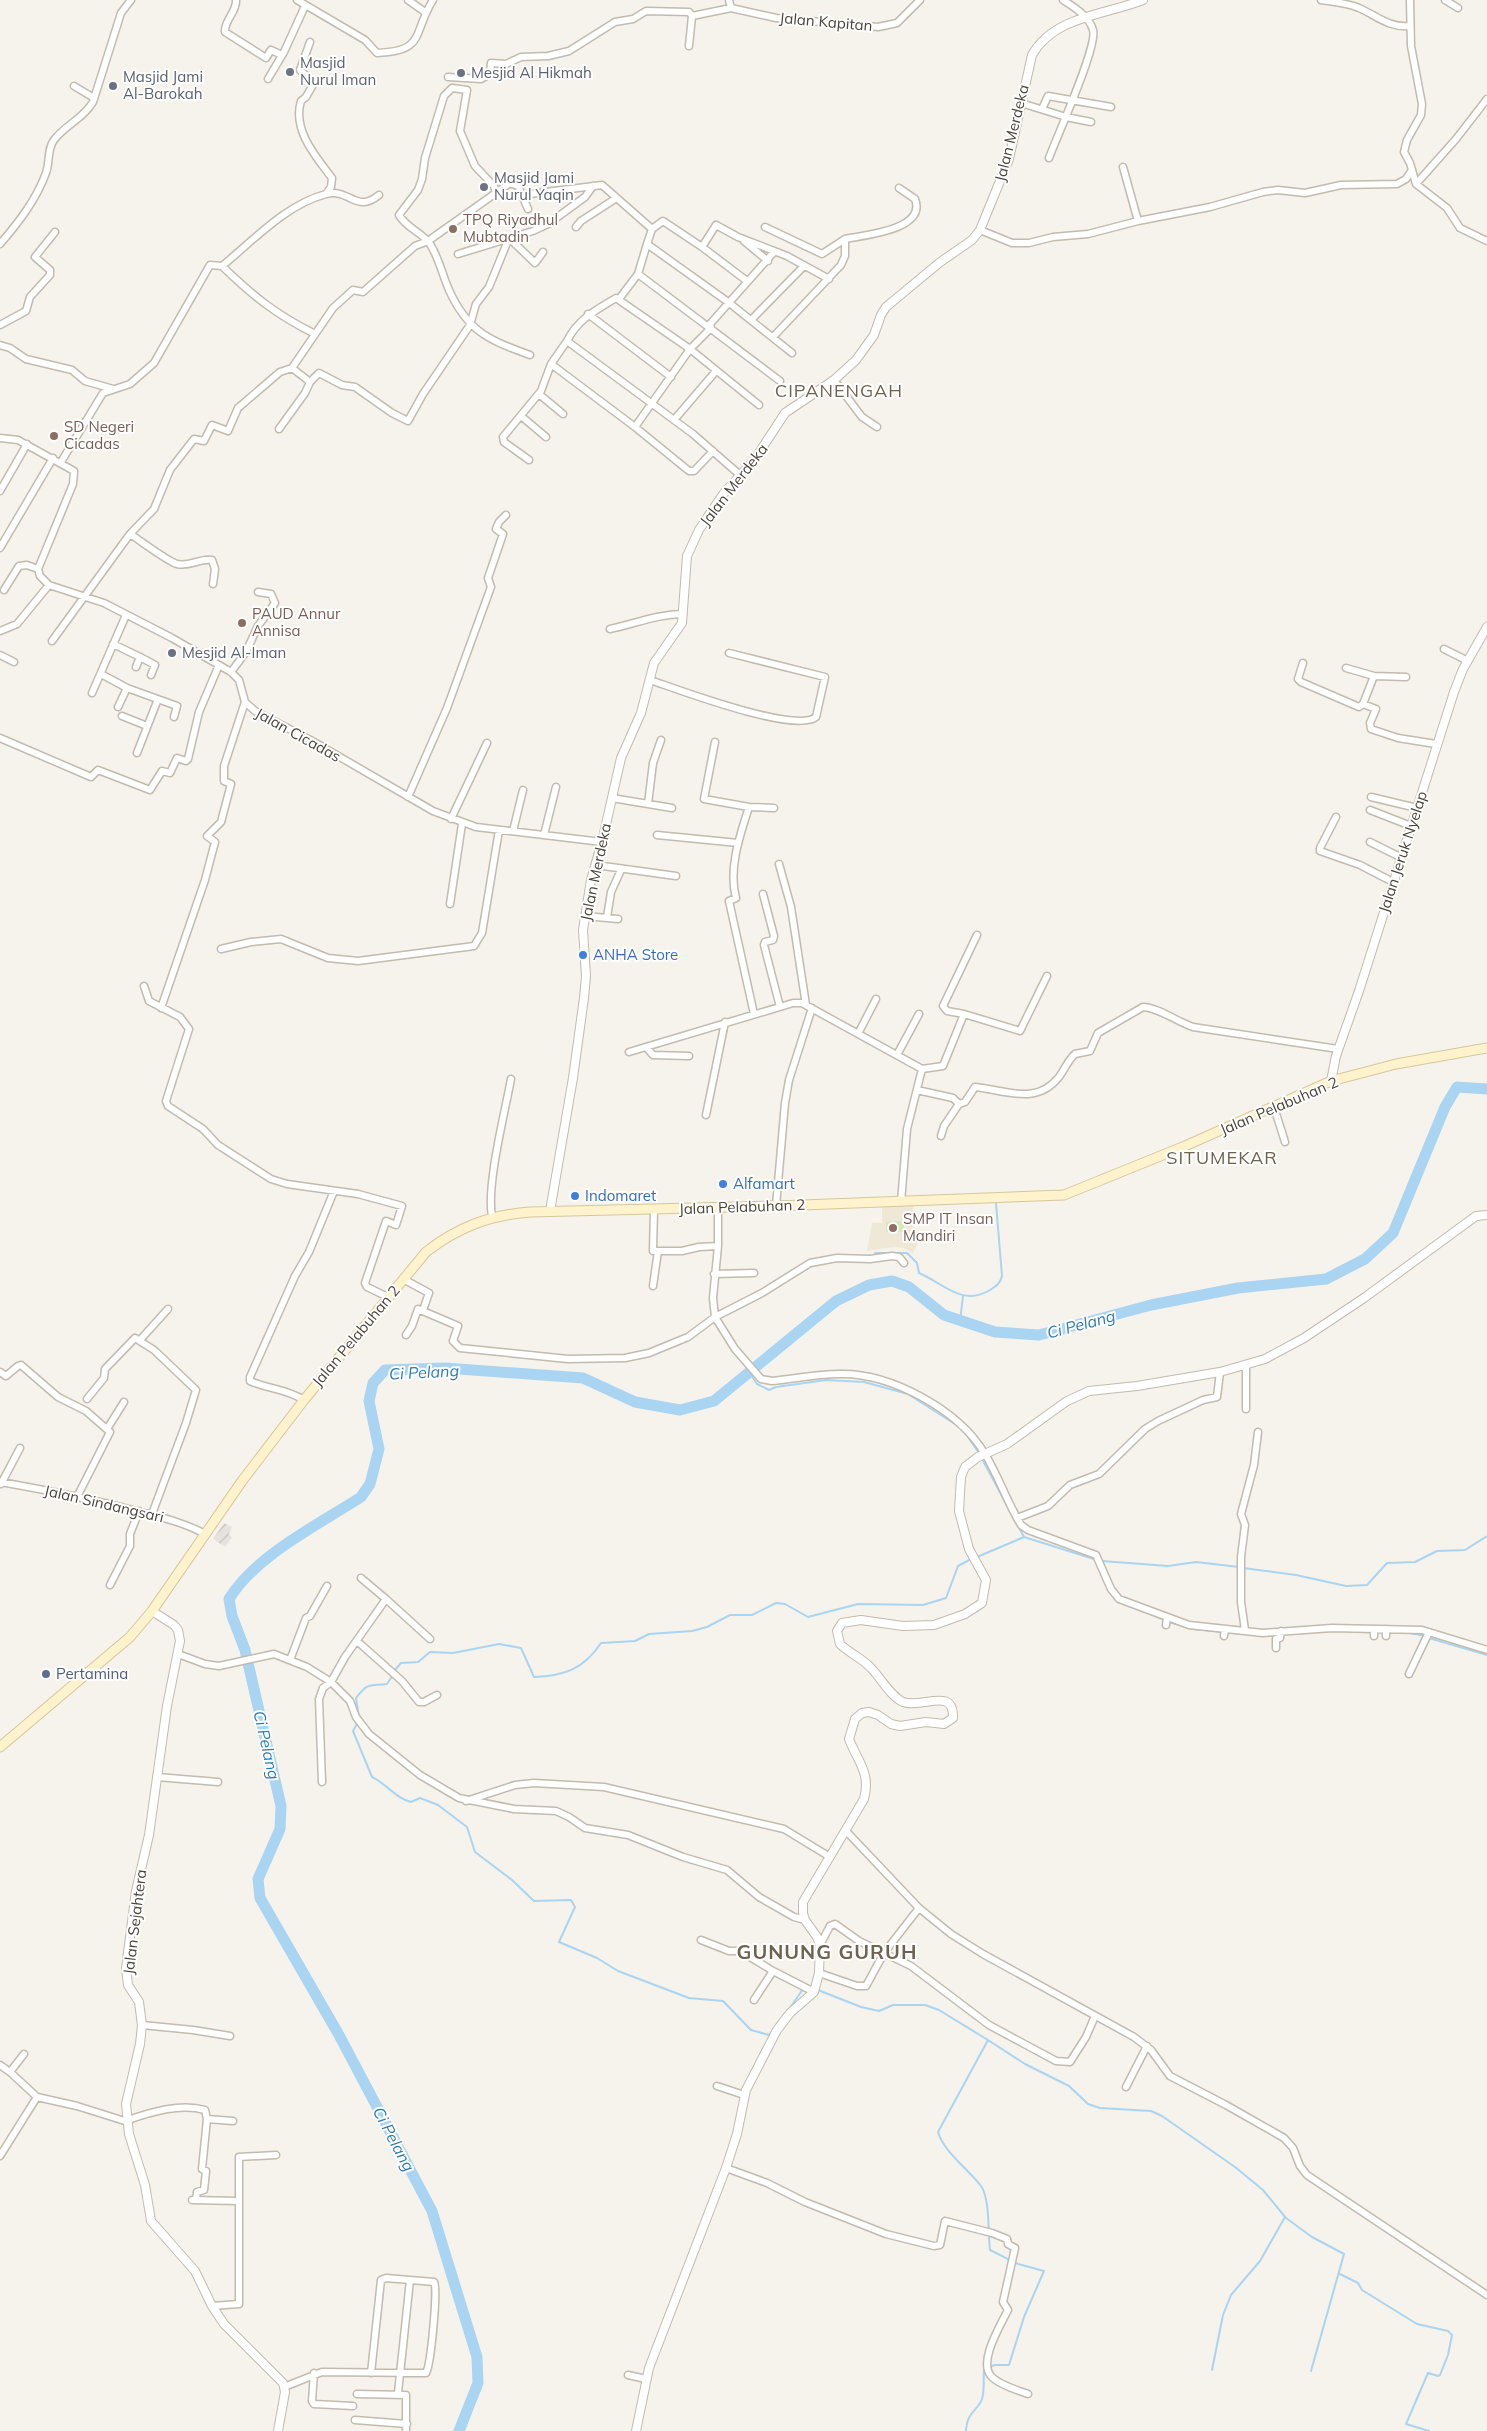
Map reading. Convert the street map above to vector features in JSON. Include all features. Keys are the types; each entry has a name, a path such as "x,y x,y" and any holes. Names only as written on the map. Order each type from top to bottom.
{"main road":[{"name":"Jalan Pelabuhan 2","path":"0,1747 123,1644 152,1610 242,1481 304,1400 403,1279 426,1252 443,1239 475,1222 492,1216 550,1211 718,1208 1064,1195 1116,1175 1331,1081 1396,1064 1487,1048"}],"street":[{"path":"0,244 33,202 49,166 50,149 54,140 85,114 94,98 121,12 132,0"},
{"path":"235,0 236,5 225,24 225,32 266,58 271,50 282,55"},
{"path":"297,0 365,40 377,53 405,50 413,42 425,12 433,0"},
{"path":"408,0 425,12"},
{"path":"692,16 731,8 729,0"},
{"name":"Jalan Kapitan","path":"731,8 776,18 878,27 897,23 920,0"},
{"path":"1049,158 1066,117 1094,37 1093,28 1085,17 1063,0"},
{"name":"Jalan Merdeka","path":"550,1211 574,1078 584,998 585,916 591,880 602,842 621,758 641,713 658,656 678,631 683,614 687,556 699,530 724,494 767,443 785,413 834,380 868,346 874,335 880,315 894,299 972,240 980,230 1009,159 1032,55 1037,47 1054,31 1085,17 1143,0"},
{"path":"1321,0 1343,3 1359,8 1387,24 1410,26"},
{"path":"1410,0 1410,26 1415,69 1422,104 1421,115 1404,149 1416,184 1447,208 1460,228 1487,241"},
{"path":"1445,0 1458,8"},
{"path":"268,78 282,55 305,6"},
{"path":"448,77 481,79 490,74 491,63 506,64 521,57 548,56 569,51 615,22 633,19 646,11 689,12 692,16"},
{"path":"689,46 692,16"},
{"path":"222,266 282,217 326,194 331,188 332,178 308,146 299,111 300,101 306,97 314,83 306,78 300,70 310,42"},
{"path":"74,86 94,98"},
{"path":"496,193 494,186 478,171 464,144 459,127 467,92 454,88 444,96 418,190 400,214 409,227 428,241 437,256 449,290 470,324 483,336 530,354"},
{"path":"1042,109 1048,96 1111,107"},
{"path":"1416,184 1456,139 1487,99"},
{"path":"1021,103 1066,117 1091,122"},
{"path":"1123,167 1138,221"},
{"path":"980,230 1012,243 1029,243 1088,234 1138,221 1210,208 1278,190 1304,193 1341,184 1397,184 1406,179 1412,170"},
{"path":"52,641 83,595 130,534 154,509 170,470 194,438 204,441 212,425 228,432 238,408 280,372 292,368 333,308 353,290 363,292 415,246 428,241 512,182 518,186 528,209"},
{"path":"522,195 602,185 615,199 652,230"},
{"path":"458,254 533,231 548,224 585,197 592,186"},
{"path":"765,227 822,254 845,239 894,231 912,216 916,210 915,199 899,188"},
{"path":"326,194 340,194 362,204 370,202 379,195"},
{"path":"576,227 581,220 615,199"},
{"path":"619,299 638,274 652,230 659,222 666,221 747,281"},
{"path":"702,247 716,225 816,271 829,279"},
{"path":"0,325 26,311 30,297 50,275 50,270 35,257 55,232"},
{"path":"738,236 768,261"},
{"path":"509,238 535,263 543,252"},
{"path":"279,429 310,382 319,372 324,373 342,385 355,387 392,413 408,421 423,394 470,324 476,304 489,287 509,238"},
{"path":"773,337 829,279 843,261 845,239"},
{"path":"647,244 728,302 792,353"},
{"path":"635,427 690,349 711,328 710,324 728,302 768,261 774,252"},
{"path":"61,462 103,393 130,384 154,364 195,295 207,268 215,264 222,266 248,292 270,310 314,334"},
{"path":"751,320 804,266"},
{"path":"638,274 780,381"},
{"path":"529,460 502,438 539,394 551,364 573,329 588,314 616,298 690,349 759,404"},
{"path":"588,314 670,377"},
{"path":"567,341 674,420 740,475"},
{"path":"0,345 10,348 26,359 72,370 85,381 114,389"},
{"path":"551,364 635,427 689,471 694,471 713,451"},
{"path":"292,368 310,382"},
{"path":"674,420 716,371"},
{"path":"834,380 866,421 877,427"},
{"path":"539,394 563,414"},
{"path":"521,416 546,437"},
{"path":"0,438 18,440 73,469 75,476 38,569 40,576 49,585 83,595 126,615 231,672 246,652 258,626 275,602 271,594 258,592"},
{"path":"0,491 27,444"},
{"path":"0,548 53,458"},
{"path":"408,797 447,708 492,587 489,576 503,534 496,529 496,526 506,515"},
{"path":"130,534 177,564 188,564 202,559 212,560 215,569 214,584"},
{"path":"4,590 19,566 27,565 38,569"},
{"path":"0,631 17,624 49,585"},
{"path":"610,629 652,616 683,614"},
{"path":"92,693 126,615"},
{"name":"Jalan Jeruk Nyelap","path":"1331,1081 1338,1049 1436,744 1456,686 1487,627"},
{"path":"113,644 156,665 152,676"},
{"path":"1444,649 1468,661"},
{"path":"650,680 746,712 784,719 810,720 816,717 825,677 729,653"},
{"path":"0,655 14,662"},
{"path":"136,667 140,657"},
{"path":"1303,663 1299,681 1328,696 1359,707 1363,704 1374,676"},
{"path":"0,738 91,777 98,770 150,790 162,771 170,773 177,758 186,761 188,759 199,712 219,665"},
{"path":"1346,668 1374,676 1406,677"},
{"name":"Jalan Cicadas","path":"231,672 239,680 245,702 255,711 451,819 462,824 499,830 602,842"},
{"path":"100,674 127,688 178,707 174,717"},
{"path":"118,707 127,688"},
{"path":"137,753 158,699"},
{"path":"161,1008 205,880 215,842 208,836 221,820 230,784 224,782 224,766 245,702"},
{"path":"1363,704 1376,709 1370,723 1371,729 1398,738 1436,744"},
{"path":"122,716 147,726"},
{"path":"648,804 652,763 661,740"},
{"path":"451,819 488,742"},
{"path":"715,742 704,799 749,807 774,808"},
{"path":"544,835 556,788"},
{"path":"513,831 522,790"},
{"path":"1371,797 1417,808"},
{"path":"612,798 672,808"},
{"path":"749,807 738,843 732,887 736,898 729,901 754,1014"},
{"path":"1370,810 1411,826"},
{"path":"1336,817 1320,851 1360,865 1393,882"},
{"path":"450,904 462,824"},
{"path":"221,949 251,942 282,939 328,958 358,961 474,946 482,933 499,830"},
{"path":"657,835 738,843"},
{"path":"1370,842 1400,857"},
{"path":"776,1206 785,1103 789,1080 809,1006 791,907 779,864"},
{"path":"596,865 621,870 676,876"},
{"path":"606,917 611,892 621,870"},
{"path":"763,894 774,936 773,940 765,942 764,945 780,1007"},
{"path":"585,916 618,918"},
{"path":"977,935 943,1006 947,1011 964,1014 1019,1032 1047,976"},
{"path":"144,986 149,1001 180,1017 189,1029 166,1102 168,1106 204,1129 218,1145 271,1179 287,1184 358,1194 402,1206 396,1225 386,1222 365,1283 367,1288 388,1297"},
{"path":"859,1032 876,999"},
{"path":"629,1052 647,1048 725,1022 798,1003 809,1006 859,1032 898,1053 922,1069 943,1066 964,1014"},
{"path":"941,1136 944,1126 959,1104 965,1102 975,1087 1018,1096 1041,1092 1060,1076 1075,1054 1086,1053 1090,1050 1098,1033 1143,1008 1157,1011 1193,1027 1338,1049"},
{"path":"898,1053 919,1014"},
{"path":"706,1114 725,1022"},
{"path":"647,1048 653,1055 689,1056"},
{"path":"901,1202 907,1129 922,1069"},
{"path":"492,1216 491,1205 496,1167 511,1079"},
{"path":"917,1090 952,1098 959,1104"},
{"path":"1274,1107 1285,1142"},
{"path":"304,1400 288,1391 266,1388 250,1381 250,1377 292,1284 309,1252 334,1191"},
{"path":"718,1208 718,1246 712,1298 715,1317 734,1349 761,1379 772,1382 841,1374 863,1377 922,1395 965,1428 982,1454 1017,1518 1028,1530 1096,1554 1105,1582 1119,1598 1150,1615 1193,1629 1225,1632 1245,1630 1263,1635 1327,1631 1418,1633 1429,1634 1468,1645 1477,1650 1487,1650"},
{"path":"654,1209 652,1249 658,1251 682,1251 699,1246 718,1246"},
{"path":"820,1945 803,1913 805,1898 864,1799 868,1783 849,1739 854,1718 862,1713 869,1712 878,1714 891,1724 900,1726 926,1722 944,1724 952,1718 953,1710 949,1703 941,1700 915,1704 900,1700 872,1668 840,1644 838,1627 842,1623 852,1620 903,1626 934,1625 965,1614 978,1607 984,1597 986,1580 969,1549 960,1520 958,1502 963,1472 982,1454 1007,1444 1067,1401 1089,1391 1138,1386 1220,1372 1265,1359 1304,1338 1404,1271 1476,1216 1487,1215"},
{"path":"653,1286 658,1251"},
{"path":"406,1335 412,1326 418,1309 458,1326 453,1341 460,1348 568,1359 601,1360 649,1353 688,1337 715,1317 762,1293 810,1263 837,1258 870,1259 892,1256 899,1257 904,1263"},
{"path":"714,1274 754,1273"},
{"path":"403,1279 429,1293 423,1310"},
{"path":"140,1340 168,1309"},
{"path":"87,1399 104,1378 104,1369 135,1338 154,1350 196,1392 152,1514"},
{"path":"0,1372 6,1376 21,1365 58,1396 86,1411 110,1433 77,1497"},
{"path":"1246,1366 1246,1409"},
{"path":"1017,1518 1048,1506 1070,1485 1099,1474 1145,1429 1158,1421 1203,1400 1217,1397 1220,1372"},
{"path":"107,1429 124,1402"},
{"path":"1245,1630 1241,1602 1245,1521 1241,1514 1254,1465 1258,1432"},
{"path":"1,1483 20,1448"},
{"name":"Jalan Sindangsari","path":"1,1483 77,1497 152,1514 189,1526 205,1534"},
{"path":"110,1584 130,1546 130,1534 139,1511"},
{"path":"361,1578 430,1639"},
{"path":"290,1660 306,1618 310,1616 327,1586"},
{"path":"322,1782 319,1699 323,1688 331,1682 386,1599"},
{"name":"Jalan Sejahtera","path":"152,1610 178,1630 178,1654 167,1706 149,1835 136,1891 126,1968 128,1985 139,2002 142,2025 140,2044 126,2104 128,2121 134,2153 145,2184 151,2221 195,2271 212,2306 224,2324 275,2374 284,2386"},
{"path":"1276,1648 1276,1638 1281,1633"},
{"path":"1410,1674 1429,1634"},
{"path":"357,1641 402,1681 419,1702 424,1702 436,1695"},
{"path":"178,1654 205,1664 231,1665 274,1654 290,1660 331,1682 350,1701 356,1717 369,1734 420,1775 466,1801 514,1809 556,1812 569,1817 585,1828 613,1831 636,1838 683,1857 727,1870 759,1897 794,1917 806,1920"},
{"path":"157,1777 218,1782"},
{"path":"466,1801 514,1785 534,1783 604,1787 784,1829 830,1857"},
{"path":"846,1831 872,1856 919,1908 951,1934 1147,2046 1170,2076 1284,2138 1293,2148 1300,2166 1307,2175 1487,2295"},
{"path":"819,1972 864,1987 870,1982 884,1954 919,1908"},
{"path":"636,2431 646,2379 726,2168 735,2141 744,2095 778,2030 790,2012 814,1992 819,1972 820,1945 833,1924 884,1954 910,1966 989,2025 1056,2061 1070,2062 1086,2037 1095,2016"},
{"path":"701,1940 729,1951 740,1951 772,1971 814,1992"},
{"path":"754,2000 772,1971"},
{"path":"142,2025 230,2036"},
{"path":"1126,2086 1147,2046"},
{"path":"10,2072 24,2054"},
{"path":"0,2065 37,2097 128,2121 157,2111 186,2108 205,2110 207,2119 202,2150 202,2169 206,2171 205,2187 204,2190 196,2192 194,2199 238,2201"},
{"path":"717,2086 744,2095"},
{"path":"0,2156 37,2097"},
{"path":"207,2119 233,2121"},
{"path":"212,2306 239,2304 238,2157 276,2155"},
{"path":"726,2168 767,2183 805,2202 886,2234 934,2246 940,2245 945,2221 992,2233 1007,2239 1008,2244 1015,2248 1003,2302 1008,2310 986,2358 986,2366 988,2373 994,2379 1028,2394"},
{"path":"278,2431 284,2386 314,2373 422,2374 428,2369 436,2283 386,2278 381,2280 371,2373"},
{"path":"398,2393 410,2280"},
{"path":"314,2373 312,2401 314,2404 353,2406"},
{"path":"628,2375 646,2379"},
{"path":"355,2420 407,2428 408,2396 398,2393 357,2394"}],"shaded area":[{"name":"SMP IT Insan Mandiri","path":"913,1206 914,1232 921,1236 913,1253 904,1248 893,1247 867,1251 872,1223 882,1223 882,1207"},
{"path":"224,1523 232,1527 229,1534 232,1538 225,1547 213,1539"}],"green space":[{"path":"904,1221 904,1232 886,1232 886,1222"}],"waterway":[{"name":"Ci Pelang","path":"459,2431 478,2383 477,2357 432,2211 339,2035 260,1898 258,1879 280,1829 281,1806 245,1650 232,1616 229,1599 255,1568 289,1542 361,1497 370,1484 379,1449 369,1401 373,1383 385,1370 445,1368 583,1378 635,1402 680,1410 714,1401 836,1301 869,1285 892,1281 909,1287 944,1315 995,1332 1039,1335 1151,1305 1238,1288 1326,1279 1365,1259 1393,1233 1445,1107 1457,1087 1487,1089"},
{"path":"875,1253 907,1253 917,1263 919,1273 953,1292 970,1296 980,1295 996,1286 1002,1276 996,1203"},
{"path":"960,1321 963,1296"},
{"path":"749,1372 757,1384 769,1390 776,1387 826,1380 864,1382 908,1394 958,1426"},
{"path":"968,1437 979,1453"},
{"path":"981,1457 1024,1537"},
{"path":"1243,1568 1296,1575 1346,1586 1367,1585 1387,1563 1415,1562 1437,1551 1465,1550 1487,1536"},
{"path":"977,1557 1024,1537 1097,1560"},
{"path":"394,1671 401,1663 418,1662 430,1652 453,1653 499,1644 521,1648 534,1677 555,1675 580,1665 588,1659 601,1643 635,1641 649,1634 692,1631 707,1627 730,1615 752,1615 776,1603 785,1604 808,1617 858,1604 923,1605 946,1598 958,1566 973,1558"},
{"path":"1102,1561 1168,1566 1196,1562 1239,1567"},
{"path":"1117,1600 1165,1620"},
{"path":"1169,1622 1193,1629 1233,1633"},
{"path":"1358,1632 1410,1633 1425,1636"},
{"path":"1429,1638 1487,1655"},
{"path":"359,1717 356,1698 363,1689 369,1686 387,1684 393,1675"},
{"path":"358,1722 353,1731 372,1777 405,1800 411,1802 420,1798 438,1805 467,1827 475,1852 512,1880 534,1901 571,1900 575,1907 559,1942 597,1958 618,1971 689,1998 723,2001 751,2030 769,2035 772,2032"},
{"path":"790,2008 803,1989"},
{"path":"818,1990 861,2007 879,2011 893,2005 925,2005 939,2010 988,2040 938,2132 945,2146 976,2180 984,2192 990,2250 1018,2264 1044,2271 1024,2317 1009,2365 995,2365 984,2369 982,2399 970,2415 966,2431"},
{"path":"988,2040 1025,2064 1069,2086 1088,2104 1100,2108 1151,2111 1162,2116 1235,2167 1263,2190 1286,2218 1312,2237 1344,2254 1311,2371"},
{"path":"1212,2370 1223,2315 1231,2295 1260,2261 1285,2217"},
{"path":"1340,2274 1358,2283 1362,2290 1417,2324 1448,2331 1452,2335 1448,2355 1440,2375 1428,2373 1406,2424 1429,2431"}],"place":[{"name":"Masjid Nurul Iman","path":"290,72"},
{"name":"Mesjid Al Hikmah","path":"461,73"},
{"name":"Masjid Jami Al-Barokah","path":"113,86"},
{"name":"Masjid Jami Nurul Yaqin","path":"484,187"},
{"name":"TPQ Riyadhul Mubtadin","path":"453,229"},
{"name":"SD Negeri Cicadas","path":"54,436"},
{"name":"PAUD Annur Annisa","path":"242,623"},
{"name":"Mesjid Al-Iman","path":"172,653"},
{"name":"ANHA Store","path":"583,955"},
{"name":"Alfamart","path":"723,1184"},
{"name":"Indomaret","path":"575,1196"},
{"name":"SMP IT Insan Mandiri","path":"893,1228"},
{"name":"Pertamina","path":"46,1674"}],"district":[{"name":"CIPANENGAH","path":"839,391"},
{"name":"SITUMEKAR","path":"1222,1158"},
{"name":"GUNUNG GURUH","path":"827,1952"}]}
